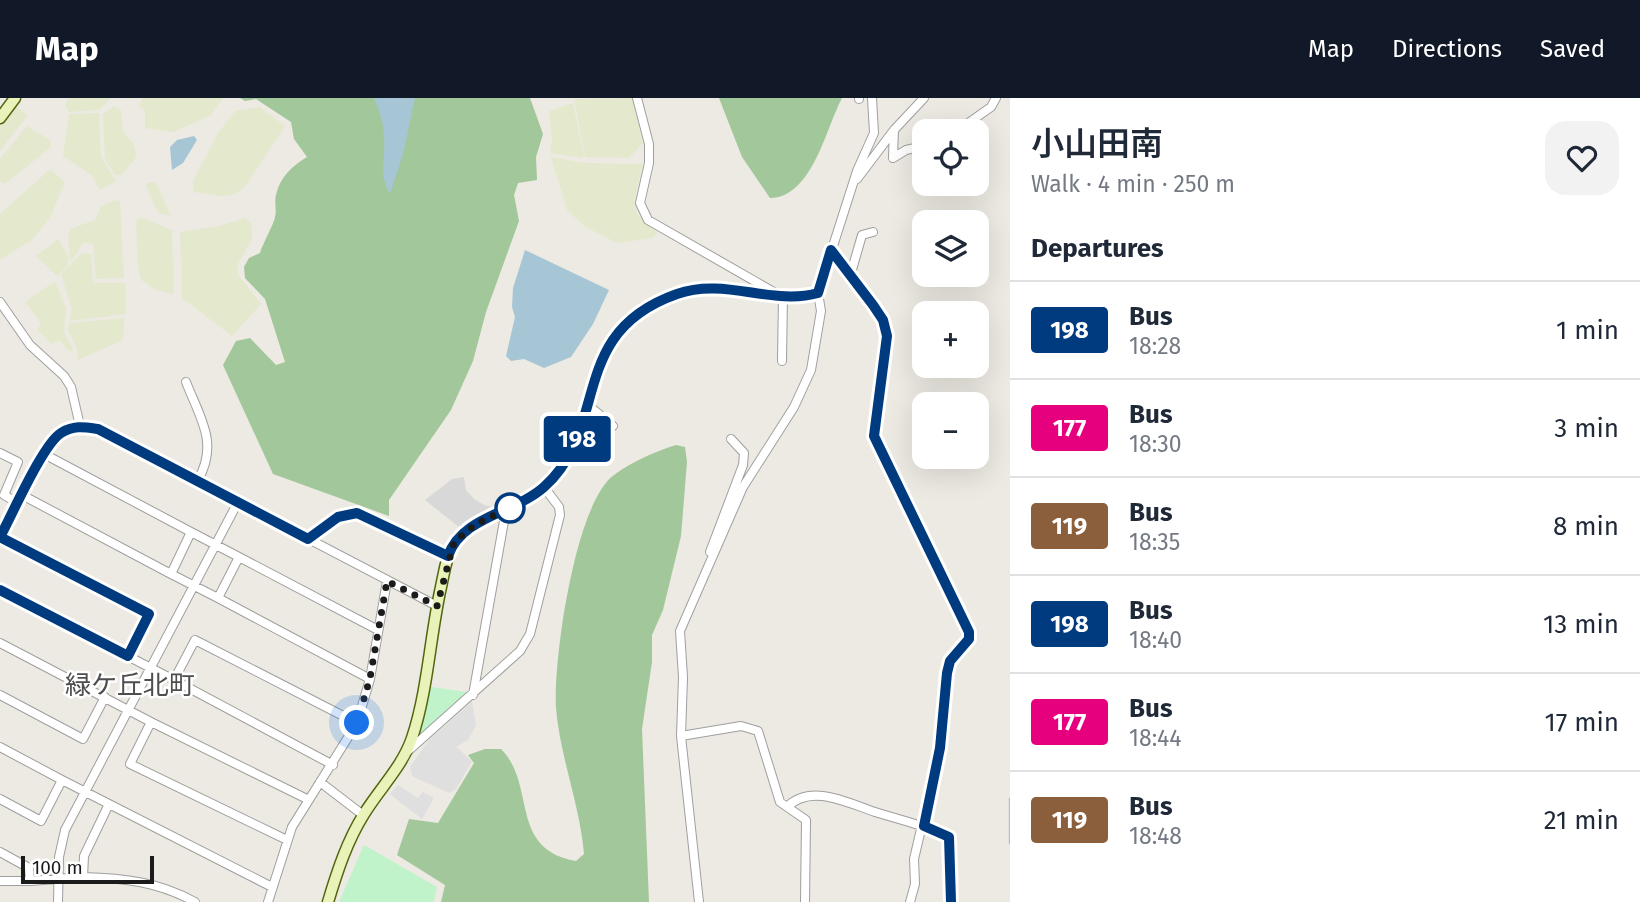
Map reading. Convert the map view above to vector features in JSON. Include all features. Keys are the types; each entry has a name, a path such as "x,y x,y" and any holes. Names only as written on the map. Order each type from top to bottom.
{"street":[{"path":"0,118 15,98"},
{"path":"637,98 649,144 649,163 640,202 648,220 781,295"},
{"path":"699,902 681,736 683,677 680,631 743,487 794,407 811,370 821,311 818,293 857,171 874,133 872,98"},
{"path":"855,183 894,130 924,98"},
{"path":"974,119 991,107 996,98"},
{"path":"894,130 893,158 912,149"},
{"path":"851,273 862,235 873,232"},
{"path":"831,250 851,273 883,320 887,336 874,436 969,632 969,639 950,661 947,673 940,748 924,826 914,859 915,884 910,902"},
{"path":"405,755 417,715 437,606 448,556 454,542 466,530 544,487 574,446 604,351 642,312 676,294 709,287 799,297 818,293"},
{"path":"781,295 782,361"},
{"path":"0,302 30,345 64,376 71,387 80,426"},
{"path":"186,382 209,440 209,456 198,480"},
{"path":"587,404 613,426"},
{"path":"128,656 149,614 0,537 44,454 58,434 80,426 98,429 437,606"},
{"path":"705,575 722,513 743,465 744,453 731,439"},
{"path":"0,453 18,462 4,495 20,499 218,597 370,678"},
{"path":"44,454 378,631"},
{"path":"328,902 338,867 363,815 405,755 508,664 530,634 560,515 559,507 544,487"},
{"path":"58,902 58,880 65,830 238,502"},
{"path":"473,695 506,510"},
{"path":"308,539 338,517 357,513 448,556"},
{"path":"171,574 191,532"},
{"path":"218,597 239,557"},
{"path":"268,902 287,840 357,723 370,678 387,581"},
{"path":"0,590 333,765"},
{"path":"174,680 195,640 357,723"},
{"path":"0,643 309,800"},
{"path":"0,695 83,739 105,697"},
{"path":"151,722 130,764 287,840"},
{"path":"681,736 741,726 758,731 780,802 806,820 805,902"},
{"path":"0,747 272,887"},
{"path":"0,799 41,821 62,780"},
{"path":"320,782 363,815"},
{"path":"787,807 796,799 824,796 847,800 949,837 951,902"},
{"path":"83,877 84,856 109,804"},
{"path":"0,852 29,868 30,881"},
{"path":"0,881 121,878 152,883 195,902"}],"shaded area":[{"path":"464,477 466,490 474,499 497,508 459,527 425,500 452,479"},
{"path":"472,702 476,725 468,740 456,747 472,761 456,789 449,793 412,776 410,767 429,740"},
{"path":"398,785 418,798 423,792 434,798 422,819 390,794"}],"green space":[{"path":"68,98 111,98 99,110 69,112 65,105"},
{"path":"142,98 223,98 210,116 173,132 145,128 145,111 139,106"},
{"path":"240,98 530,98 543,134 536,157 537,180 518,183 514,195 519,221 486,312 473,361 451,410 389,500 389,516 273,474 223,365 236,341 250,338 276,365 285,362 265,299 245,278 244,267 249,258 260,253 273,224 276,214 275,198 280,183 292,168 307,157 294,139 291,122 256,99 245,101"},
{"path":"632,98 643,143 629,158 585,157 574,99"},
{"path":"719,98 842,98 807,174 797,187 784,195 770,198 742,157"},
{"path":"573,103 584,157 582,158 550,153 552,140 549,111"},
{"path":"14,105 28,115 0,151 0,124"},
{"path":"114,106 121,110 123,132 133,143 137,156 122,175 115,175 105,159 103,114"},
{"path":"260,107 285,126 245,187 233,195 194,192 193,181 218,133 235,111"},
{"path":"99,113 101,156 116,181 100,190 91,175 63,156 69,114"},
{"path":"27,126 50,140 51,147 5,184 0,181 0,159"},
{"path":"551,157 585,163 643,164 635,196 637,213 657,233 652,238 617,243 584,226 567,210"},
{"path":"50,169 65,182 51,216 32,240 0,260 0,214"},
{"path":"156,182 171,216 158,213 146,186 147,183"},
{"path":"120,201 124,278 96,279 93,244 84,242 70,263 70,229 95,220 101,206"},
{"path":"140,217 172,230 174,294 156,290 141,280 136,221"},
{"path":"244,218 251,223 252,239 237,266 237,273 261,304 232,336 182,298 180,232 220,226"},
{"path":"58,239 68,256 68,266 57,276 36,256"},
{"path":"82,253 91,254 93,283 125,283 126,314 69,321 72,309 61,274"},
{"path":"55,281 66,308 64,333 73,349 70,352 59,340 52,344 37,330 41,323 25,302"},
{"path":"124,318 123,340 78,360 77,349 68,330 69,323"},
{"path":"676,445 685,447 687,462 681,536 663,610 652,635 652,662 642,729 649,902 441,902 445,885 397,855 409,819 438,823 474,763 468,755 485,749 501,749 512,764 526,814 541,844 555,854 576,861 584,854 556,708 558,656 569,584 588,517 600,491 614,475 628,466"},
{"path":"425,686 466,692 465,698 423,736 416,735"},
{"path":"364,845 437,887 434,902 339,902"}],"water":[{"path":"374,98 415,98 403,154 390,194 383,173 383,127"},
{"path":"194,136 197,140 183,163 172,170 170,147 177,140"},
{"path":"525,250 609,290 593,324 571,357 544,368 524,359 511,361 506,356 515,317 512,307 513,288"}],"waterway":[{"path":"1010,799 1010,843"}],"bus line":[{"name":"198","path":"0,590 128,656 149,614 0,537 44,454 58,434 80,426 98,429 308,539 338,517 357,513 367,515 448,556 454,542 466,530 500,514 544,487 564,464 581,427 593,378 604,351 626,325 642,312 676,294 709,287 799,297 818,293 831,250 851,273 883,320 887,336 873,425 874,436 969,632 969,639 950,661 947,673 940,748 924,826 949,837 951,902"}],"district":[{"name":"緑ケ丘北町","path":"130,685"}],"route":[{"path":"357,723 370,678 387,581 437,606 448,556 454,542 466,530 510,508"}]}
